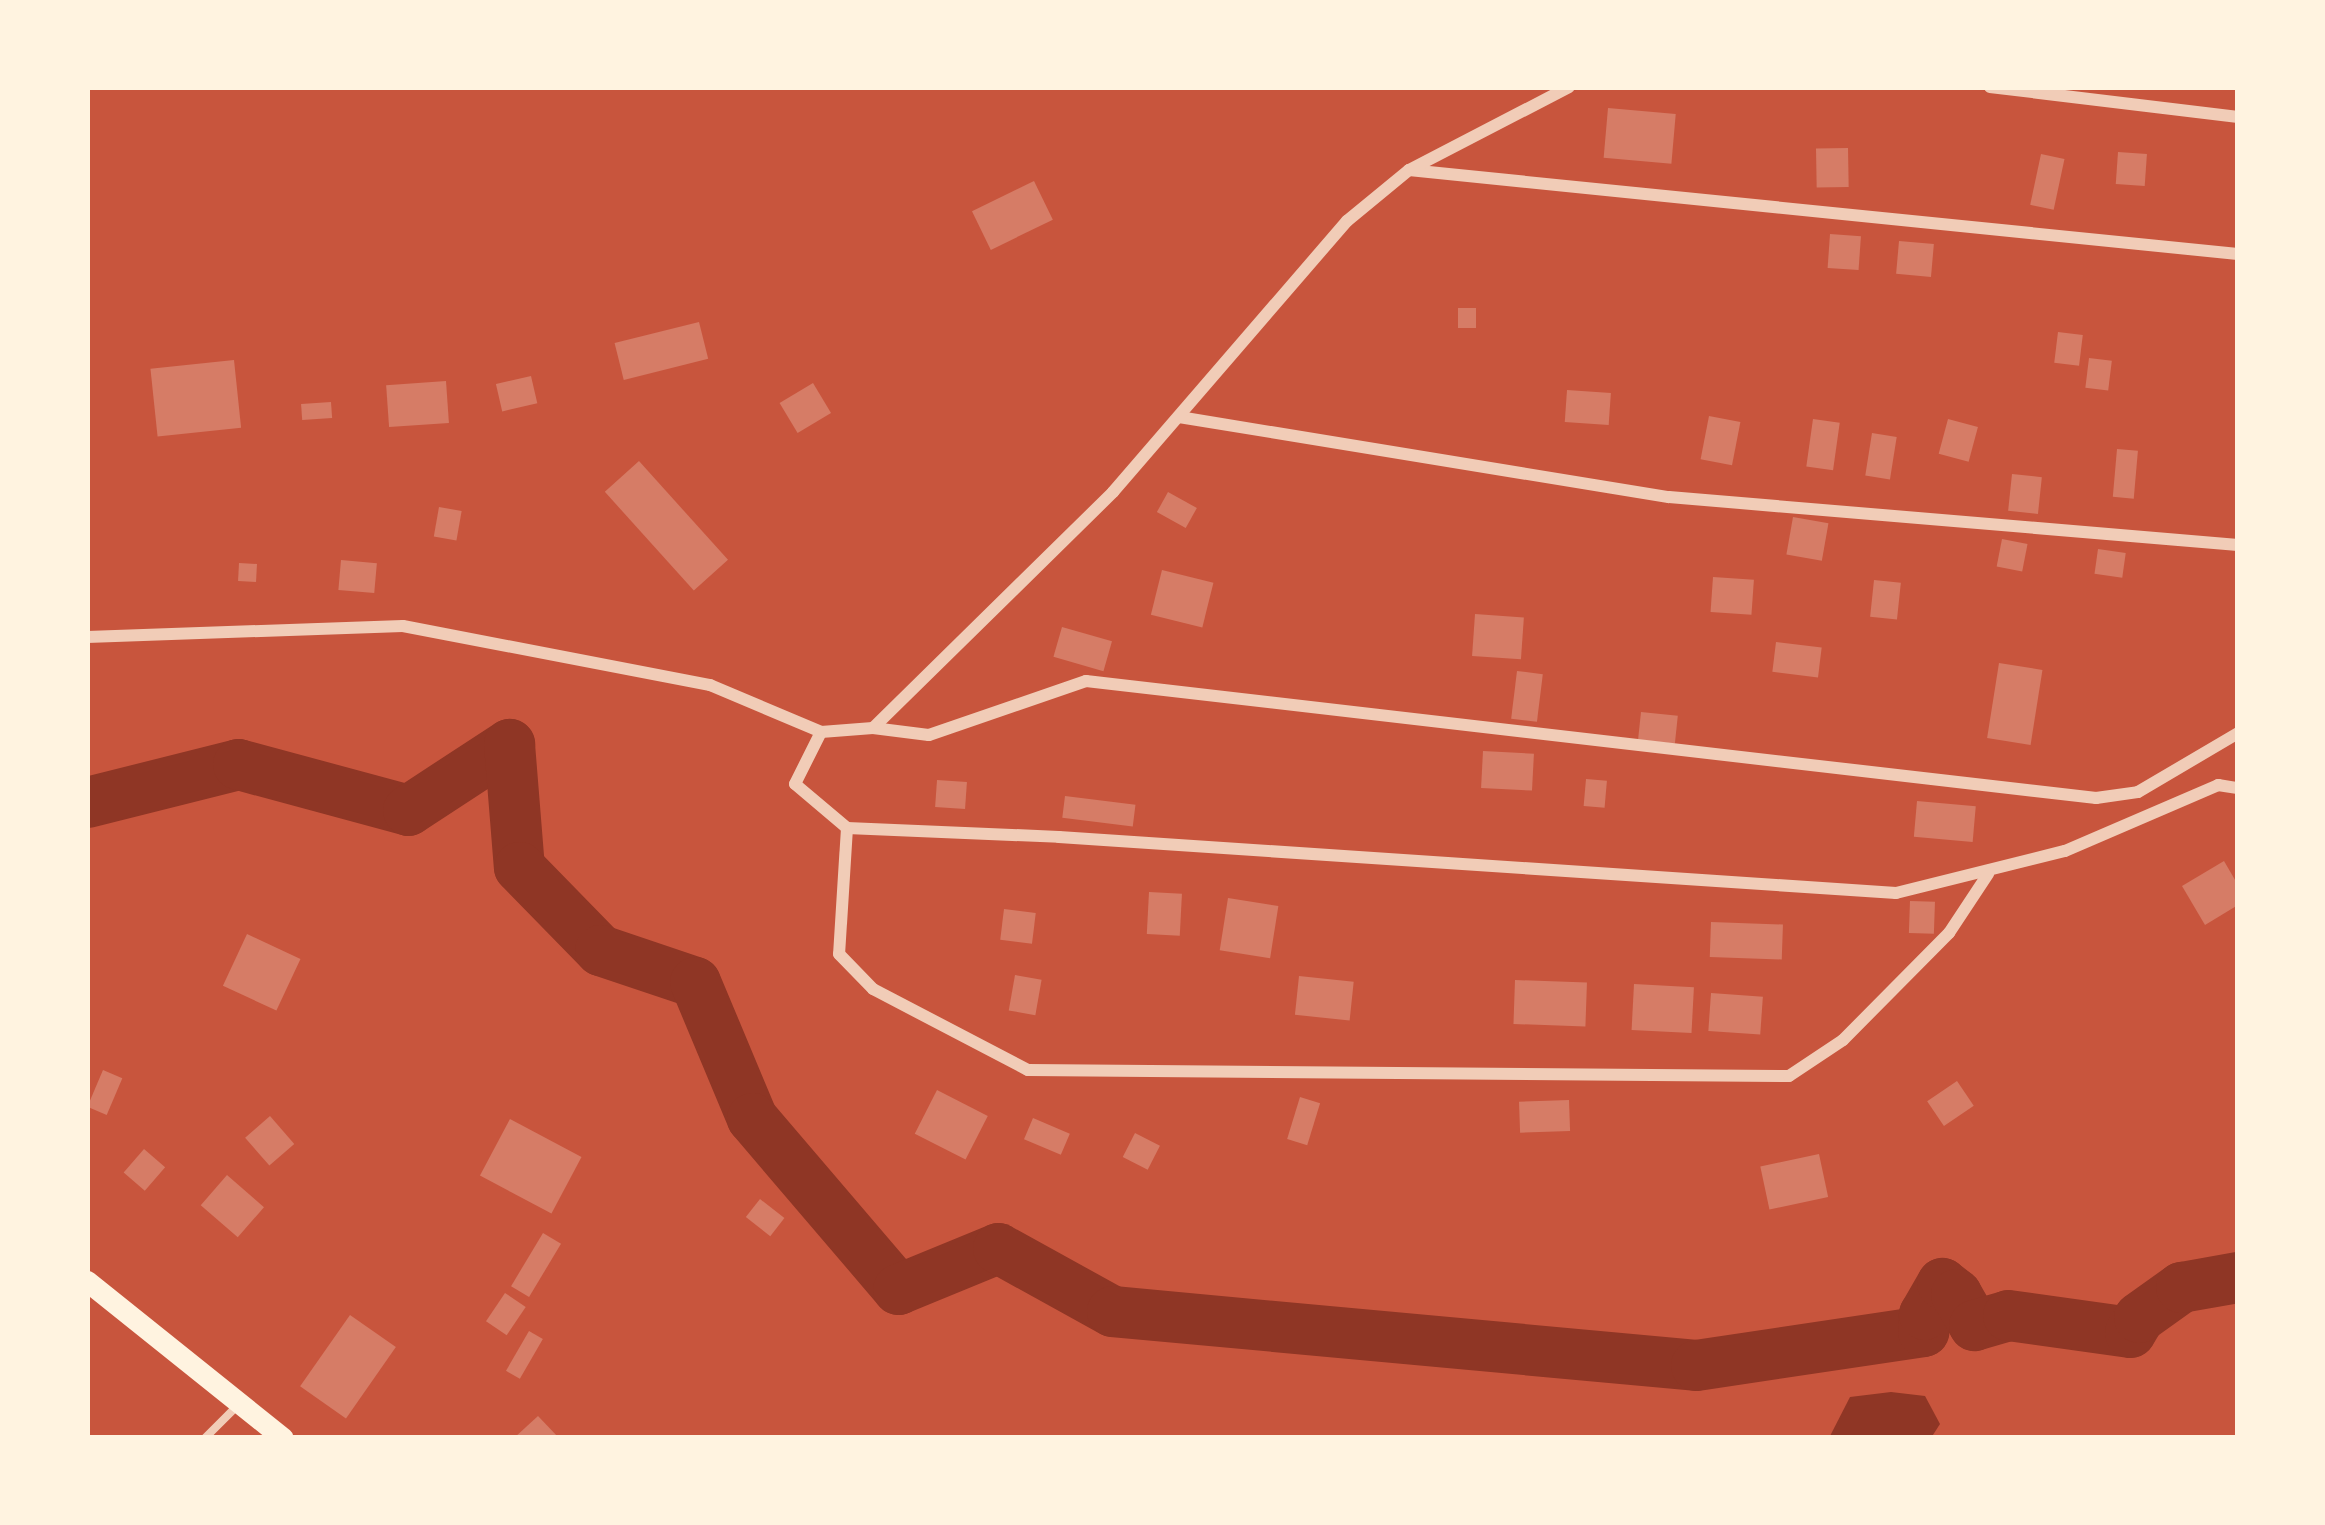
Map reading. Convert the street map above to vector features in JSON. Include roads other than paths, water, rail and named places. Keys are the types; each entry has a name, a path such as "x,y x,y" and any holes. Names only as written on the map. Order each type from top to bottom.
{"main road":[{"path":"87,1281 283,1438"}],"street":[{"path":"872,728 1113,492 1347,221 1408,170 1569,87"},
{"path":"1990,87 2238,117"},
{"path":"1408,170 2238,254"},
{"path":"1179,417 1669,497 2238,545"},
{"path":"87,637 403,626 710,686 820,732 872,728 929,735 1086,681 2096,797 2138,792 2238,733"},
{"path":"820,732 795,784 847,828 1896,893 1988,874 2065,851 2218,784 2238,788"},
{"path":"847,828 839,954 873,989 1028,1070 1789,1076 1843,1040 1949,933 1988,874"}],"lane":[{"path":"205,1438 241,1403"}],"waterway":[{"path":"87,802 238,764 408,810 509,744 519,867 600,950 695,982 752,1118 898,1289 998,1248 1112,1311 1696,1365 1923,1331 1924,1314 1942,1283 1956,1294 1974,1325 2008,1315 2130,1332 2139,1317 2181,1287 2238,1277"}]}
